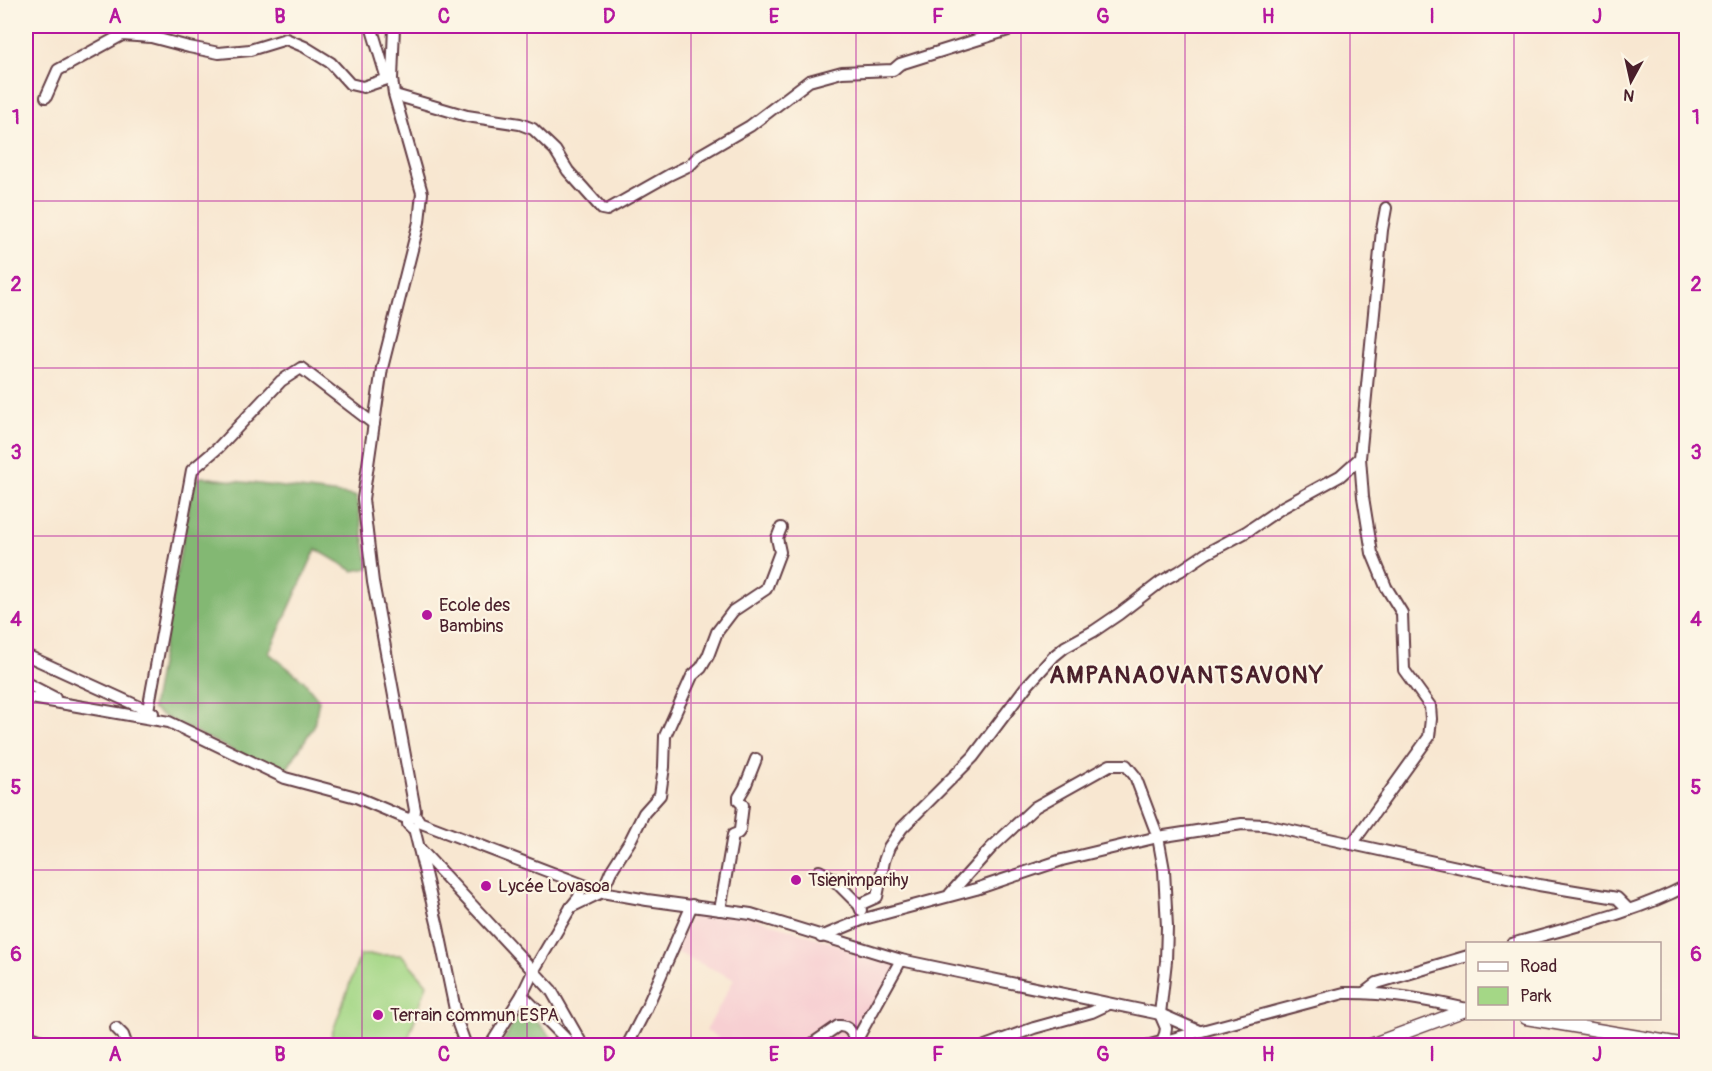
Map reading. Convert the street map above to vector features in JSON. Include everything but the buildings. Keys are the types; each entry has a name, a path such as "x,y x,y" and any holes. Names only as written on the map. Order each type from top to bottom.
{"main road":[{"path":"1368,1046 1395,1041 1439,1019 1466,1009"},
{"path":"1537,1020 1686,1046"}],"street":[{"path":"371,26 395,95 422,193 419,222 382,368 363,499 373,582 415,810 414,821 419,848 458,1024 466,1046"},
{"path":"390,79 394,26"},
{"path":"395,95 467,116 520,124 533,129 555,150 577,182 602,209 607,210 690,165 700,155 750,126 809,81 842,72 893,70 900,64 1021,26"},
{"path":"46,97 58,70 122,34 151,37 219,53 250,50 286,39 332,63 351,84 363,87 390,79"},
{"path":"1352,844 1429,737 1431,719 1430,706 1404,670 1402,613 1386,586 1372,553 1363,496 1360,458 1386,208"},
{"path":"148,710 192,470 218,448 280,381 301,368 374,424"},
{"path":"859,905 877,897 889,847 902,828 973,757 1025,688 1065,647 1094,631 1162,581 1180,572 1207,553 1246,532 1283,507 1341,476 1360,458"},
{"path":"571,907 602,892 611,871 644,813 660,795 665,736 692,676 701,668 717,632 733,611 766,590 780,552 777,538 782,528"},
{"path":"26,655 148,710 285,778 356,797 579,885 602,892 647,900 751,914 902,960 1160,1014 1199,1031"},
{"path":"26,683 66,704"},
{"path":"26,697 169,722"},
{"path":"720,910 732,835 740,830 743,805 739,797 756,759"},
{"path":"950,895 991,848 1035,807 1110,765 1126,765 1135,776 1158,837 1164,870 1167,961 1160,1014 1166,1028 1162,1041"},
{"path":"821,937 864,919 1009,879 1062,860 1158,837 1242,824 1265,825 1539,885 1617,898 1629,910"},
{"path":"419,848 551,990 583,1046"},
{"path":"819,871 832,878 859,905 864,919"},
{"path":"490,1046 522,996 534,970 579,897 579,885"},
{"path":"1519,942 1629,910 1668,896 1686,886"},
{"path":"1668,896 1686,894"},
{"path":"627,1046 692,905"},
{"path":"1364,993 1377,982 1466,956"},
{"path":"855,1044 902,960"},
{"path":"1146,1046 1344,993 1364,993 1436,1002 1466,1009"},
{"path":"522,996 573,1046"},
{"path":"1436,1002 1440,1012 1439,1019"},
{"path":"985,1046 1034,1028 1092,1012 1109,1004"},
{"path":"809,1046 838,1026 844,1025 853,1035 855,1044"},
{"path":"116,1028 123,1035 127,1046"},
{"path":"34,1038 56,1046"}],"shaded area":[{"path":"693,907 748,916 900,964 849,1041 842,1045 713,1045 718,1037 706,1031 734,979 676,952"}],"green space":[{"path":"202,477 356,496 369,568 353,571 316,549 269,653 303,680 319,700 314,726 283,775 152,709 192,488 196,479"},
{"name":"Terrain commun ESPA","path":"360,955 402,955 427,984 406,1045 328,1045"},
{"path":"523,1007 559,1045 501,1045"}],"place":[{"name":"Ecole des Bambins","path":"427,615"},
{"name":"Tsienimparihy","path":"796,880"},
{"name":"Lycée Lovasoa","path":"486,886"},
{"name":"Terrain commun ESPA","path":"378,1015"}],"district":[{"name":"AMPANAOVANTSAVONY","path":"1187,675"}]}
